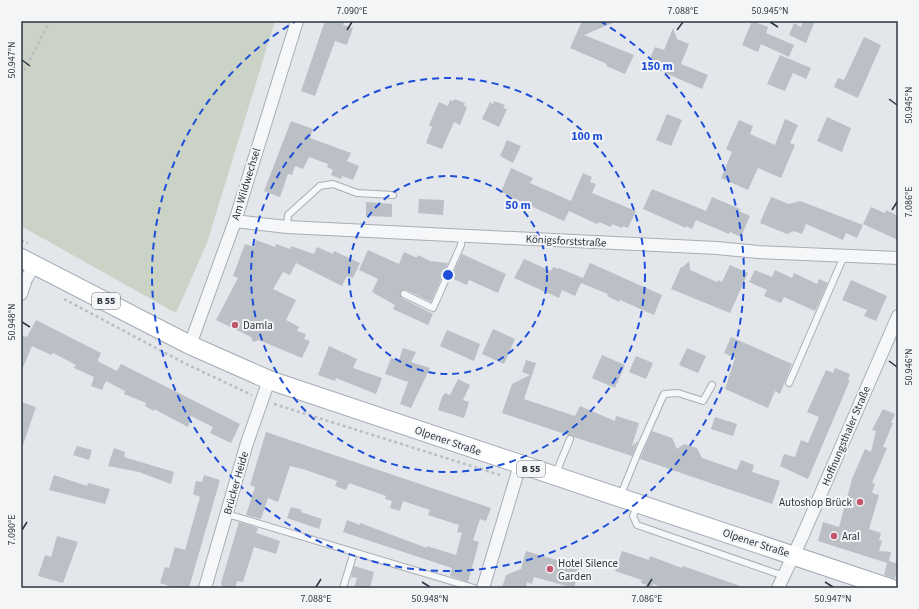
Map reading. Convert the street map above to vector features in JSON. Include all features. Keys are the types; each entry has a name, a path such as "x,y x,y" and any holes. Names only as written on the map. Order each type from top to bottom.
{"main road":[{"name":"Olpener Straße","path":"28,262 190,345 269,380 890,588"}],"street":[{"name":"Am Wildwechsel","path":"190,345 235,221 296,21"},
{"name":"Königsforststraße","path":"235,221 287,227 898,258"},
{"path":"21,294 26,279 28,262"},
{"name":"Hoffnungsthaler Straße","path":"778,588 794,556 898,316"},
{"name":"Brücker Heide","path":"205,588 261,400 269,380"},
{"path":"483,588 520,465"}],"lane":[{"path":"287,227 288,215 320,186 333,184 357,193 393,194"},
{"path":"404,294 433,308 461,245 462,236"},
{"path":"789,383 844,256"},
{"path":"620,498 639,450 664,394 678,393 703,401 712,385"},
{"path":"555,477 570,438"},
{"path":"638,504 633,516 637,525 784,576"},
{"path":"227,514 474,588"},
{"path":"343,588 354,552"}],"path":[{"path":"21,76 50,21"},
{"path":"60,297 184,363 261,400"}],"green space":[{"path":"21,21 275,21 207,243 176,313 21,226"}],"building":[{"path":"325,21 345,21 343,25 353,28 347,45 335,41 315,96 301,91"},
{"path":"582,21 617,21 584,35 634,55 625,74 606,66 607,64 570,48"},
{"path":"752,21 768,27 766,33 794,45 789,57 761,44 758,52 742,45"},
{"path":"803,21 815,21 806,43 789,35 794,23 801,27"},
{"path":"673,28 677,39 689,44 681,64 708,75 702,89 647,65 655,47 664,50"},
{"path":"864,37 881,45 858,98 834,87 838,78 844,80"},
{"path":"780,55 811,68 806,79 793,73 785,91 767,84"},
{"path":"455,99 465,103 464,106 467,107 460,125 454,122 442,149 426,143 432,127 429,125 439,102 448,106 450,100 453,101"},
{"path":"494,101 505,105 503,108 507,109 499,127 482,119 490,102 493,104"},
{"path":"667,114 682,120 671,146 656,140"},
{"path":"827,117 851,128 842,152 817,141"},
{"path":"785,119 798,125 790,143 795,145 781,178 758,168 748,190 721,178 732,152 726,149 739,120 753,126 750,134 775,145"},
{"path":"291,121 313,129 310,138 351,153 347,161 359,166 353,180 342,176 341,179 331,175 333,170 327,167 328,164 309,157 303,169 295,166 292,175 288,174 280,197 264,191"},
{"path":"507,140 521,146 513,163 500,156"},
{"path":"511,168 533,178 530,183 571,201 583,173 592,177 590,182 596,184 592,193 636,211 628,228 623,226 622,228 612,224 611,227 599,222 597,224 569,211 564,221 501,192"},
{"path":"652,189 706,211 712,197 740,209 739,211 750,216 741,237 730,232 729,234 696,220 692,229 686,226 686,228 643,209"},
{"path":"771,197 789,204 800,201 863,225 857,238 846,233 843,240 806,224 802,234 794,231 787,234 760,223"},
{"path":"419,199 444,200 443,215 418,213"},
{"path":"366,202 392,204 392,217 366,216"},
{"path":"871,207 885,213 886,210 898,216 898,240 863,224"},
{"path":"256,240 275,247 276,244 290,249 291,246 314,254 317,247 333,254 334,251 360,263 353,278 347,276 342,286 296,263 290,275 283,272 273,289 296,300 286,320 299,327 297,331 306,334 304,339 310,341 302,358 259,340 253,342 251,337 216,320 238,278 233,276 245,244 254,247"},
{"path":"368,250 399,264 404,252 417,258 418,255 430,261 448,263 431,302 406,290 400,292 402,298 433,314 428,325 393,309 395,305 372,292 378,279 359,270"},
{"path":"462,254 506,274 498,293 469,280 467,285 451,278"},
{"path":"524,259 551,271 553,267 559,268 583,278 590,263 662,295 654,315 620,300 619,302 607,296 608,294 581,283 575,296 562,290 559,298 514,278"},
{"path":"689,261 690,270 717,282 718,280 722,282 730,265 748,273 730,313 671,289 681,267"},
{"path":"755,270 772,277 775,270 792,278 794,273 817,284 819,279 828,283 815,311 784,297 781,303 764,296 767,290 749,282"},
{"path":"851,280 887,296 876,321 864,316 867,310 842,300"},
{"path":"36,320 101,353 98,360 99,362 117,371 121,364 240,424 231,443 210,433 213,427 191,416 188,427 154,409 154,411 145,406 146,403 124,394 125,391 106,381 102,390 91,386 94,377 74,368 76,365 53,353 51,355 32,346 21,372 21,335 27,337"},
{"path":"493,329 515,339 504,364 482,354"},
{"path":"447,330 480,344 474,361 440,346"},
{"path":"731,337 792,364 780,394 775,391 768,408 725,389 735,358 724,353"},
{"path":"329,346 357,359 353,368 382,378 376,394 336,378 335,381 318,375"},
{"path":"403,348 416,352 411,362 430,368 411,408 400,404 408,382 385,374 391,358 399,360"},
{"path":"687,348 706,356 698,373 679,365"},
{"path":"602,355 625,365 615,388 592,378"},
{"path":"636,356 653,363 646,379 629,372"},
{"path":"526,360 536,363 524,399 575,416 580,406 615,421 616,416 639,423 632,446 638,441 632,456 502,413 512,384 530,375 522,372"},
{"path":"835,368 850,374 848,380 850,380 808,479 780,466 784,454 795,457 801,440 808,443 819,417 807,412 826,370 833,373"},
{"path":"458,379 470,385 463,400 469,402 464,418 438,410 442,397 445,393 450,395"},
{"path":"21,402 36,407 23,445 21,444"},
{"path":"883,409 895,414 883,447 887,448 872,483 875,484 872,493 879,495 869,529 881,533 879,540 882,541 879,551 891,552 889,561 898,564 895,579 884,575 887,563 818,541 823,522 839,527 852,479 865,449 871,452 876,431 872,430"},
{"path":"715,417 737,424 733,436 711,429"},
{"path":"652,431 672,438 677,449 684,444 697,448 702,458 737,470 741,460 754,465 752,472 780,481 772,504 640,459"},
{"path":"266,432 491,508 486,521 480,519 473,540 479,542 468,582 450,576 452,568 343,532 347,520 360,525 360,523 427,548 427,546 456,555 462,533 457,532 459,525 428,515 430,510 403,501 400,511 390,508 392,501 385,499 386,496 349,483 346,490 335,486 337,481 303,469 290,466 278,502 268,498 261,519 246,515 255,487 250,485"},
{"path":"77,446 92,450 89,460 73,455"},
{"path":"114,448 125,452 124,457 174,472 171,484 139,472 108,466"},
{"path":"54,475 87,486 88,483 110,489 105,504 49,490"},
{"path":"204,475 220,480 189,588 169,588 169,586 160,583 165,567 169,568 175,547 185,550 200,497 193,494 196,481 202,482"},
{"path":"291,507 322,519 319,529 287,518"},
{"path":"239,522 258,528 256,533 280,541 276,554 254,547 243,582 237,581 235,588 223,588 221,583"},
{"path":"57,536 78,542 63,583 38,576 45,555 51,557"},
{"name":"Hotel Silence Garden","path":"526,551 580,567 574,588 534,577 532,584 527,582 526,588 502,588 506,575 521,569"},
{"path":"622,551 649,560 650,556 682,568 683,566 740,586 740,588 665,588 653,584 652,587 641,583 642,580 615,571"},
{"path":"354,566 374,572 370,588 354,588 357,578 351,577"}],"place":[{"name":"Damla","path":"235,325"},
{"name":"Autoshop Brück","path":"860,502"},
{"name":"Aral","path":"834,536"},
{"name":"Hotel Silence Garden","path":"550,569"}]}
